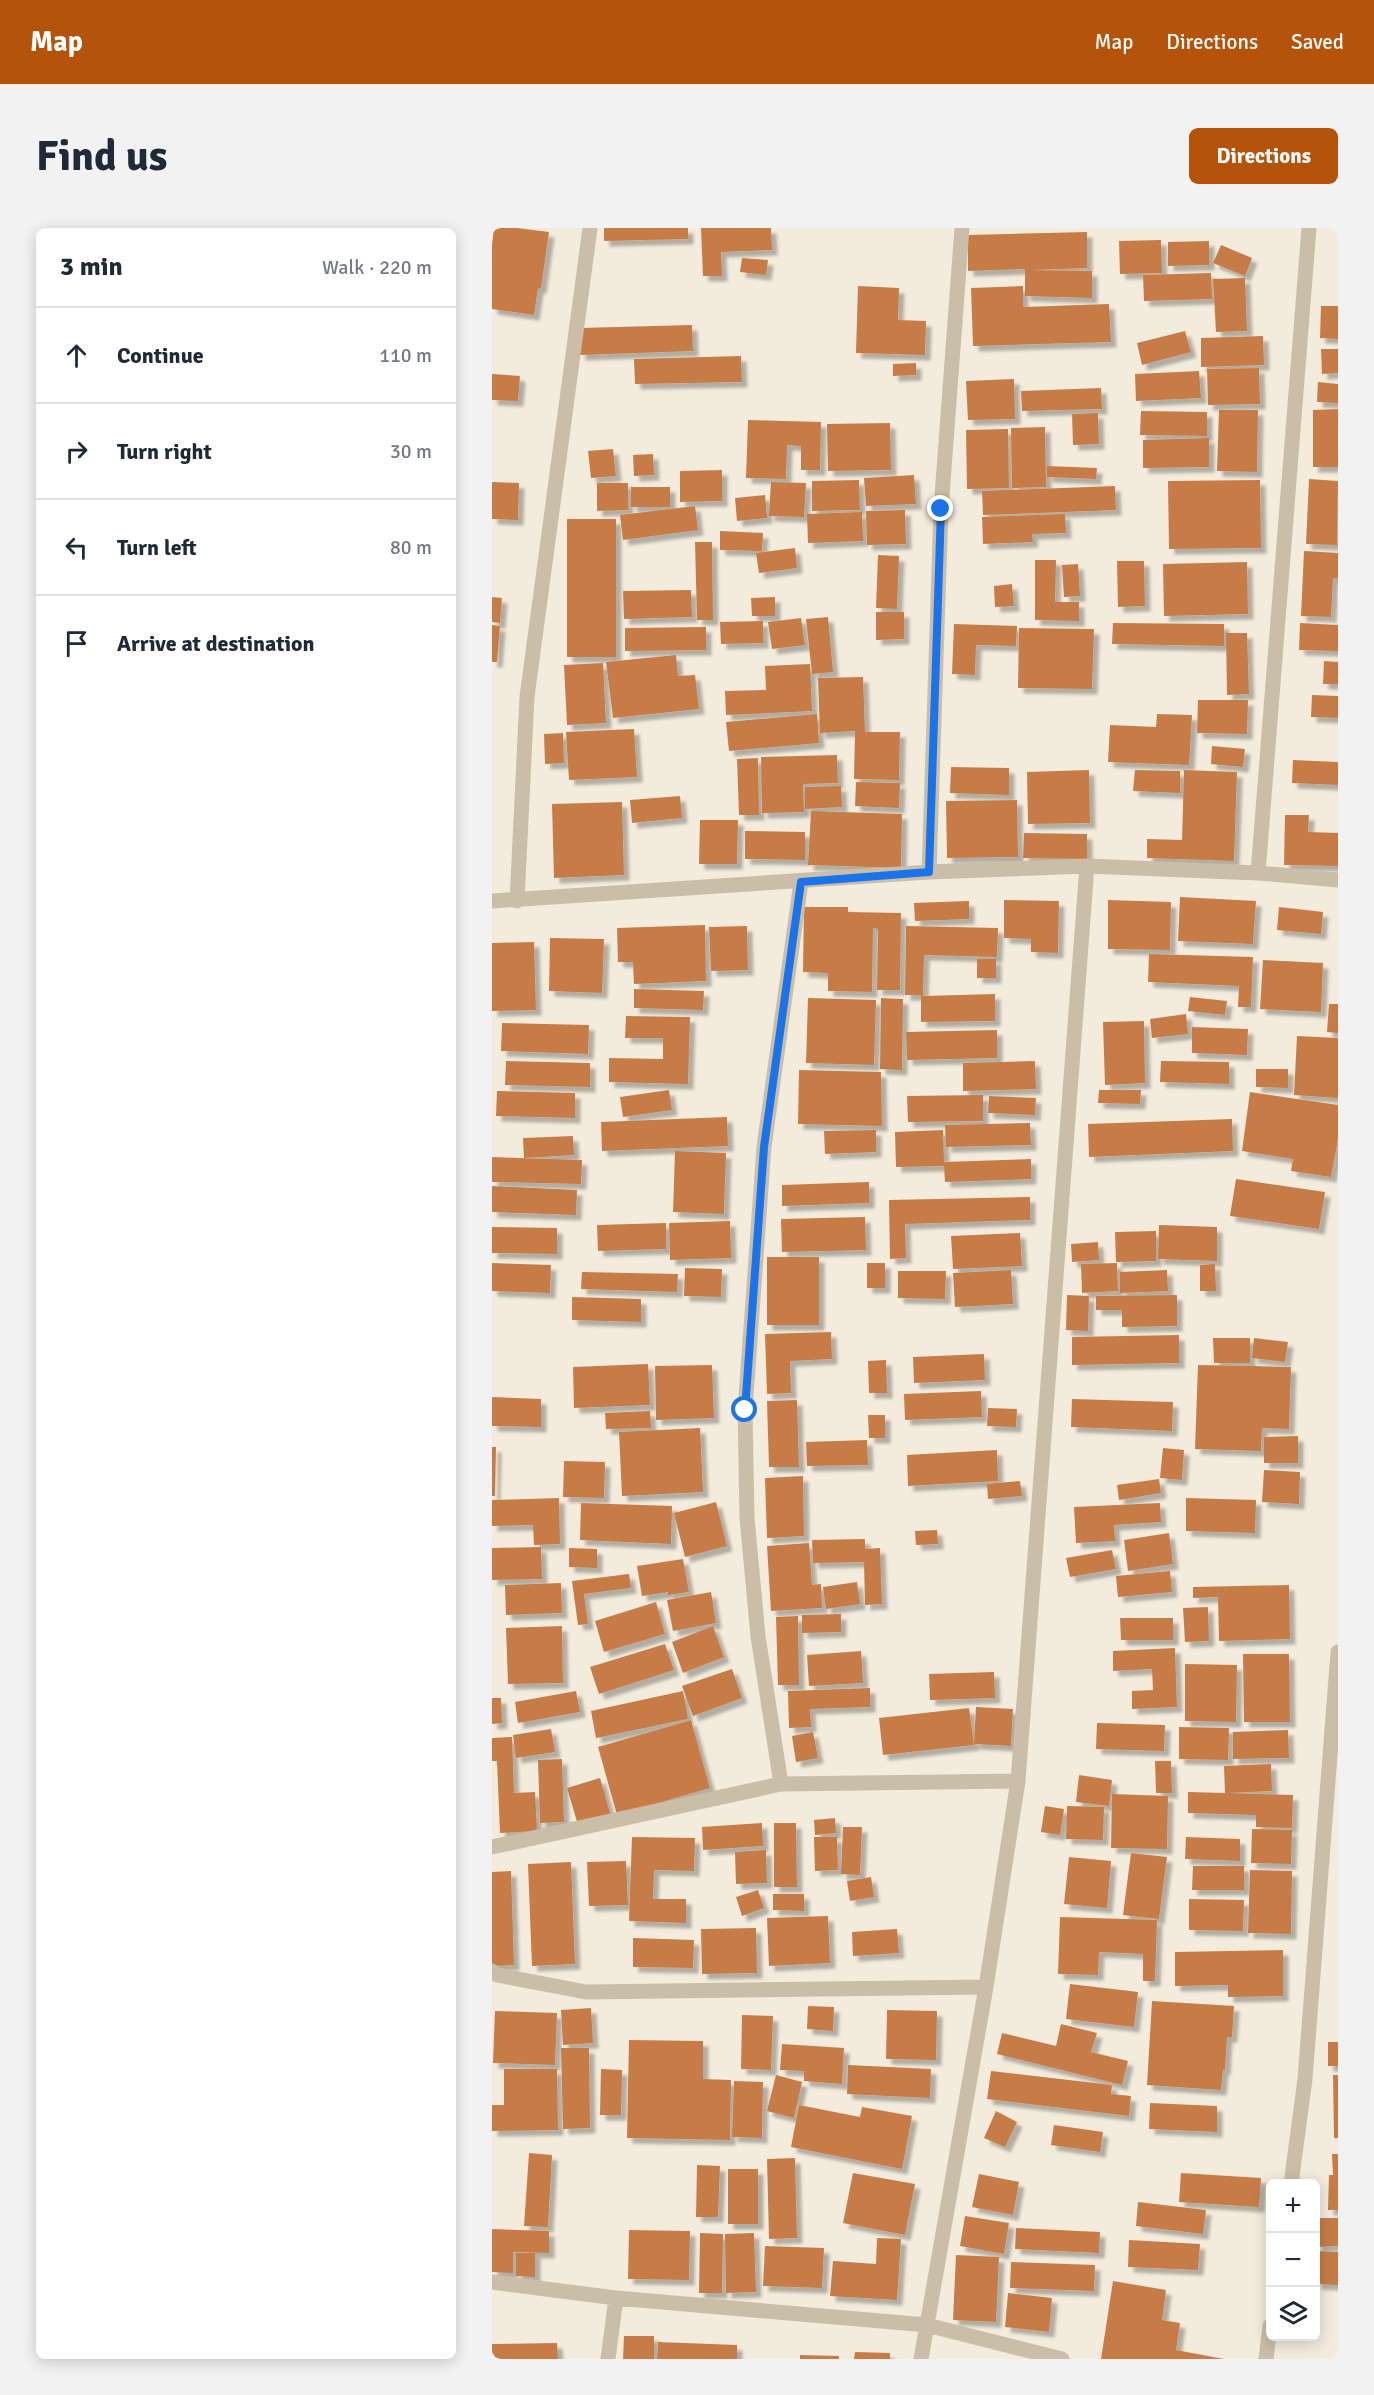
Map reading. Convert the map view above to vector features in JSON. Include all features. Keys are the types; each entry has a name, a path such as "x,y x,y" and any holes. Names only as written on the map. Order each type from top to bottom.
{"street":[{"path":"517,901 527,697 590,228"},
{"path":"929,872 941,509 962,228"},
{"path":"1258,873 1309,228"},
{"path":"492,901 929,872 1087,866 1258,873 1338,880"},
{"path":"921,2359 986,1987 1018,1781 1087,866"},
{"path":"781,1784 758,1636 747,1518 745,1410 764,1147 801,882"},
{"path":"1292,2179 1305,2079 1338,1652"},
{"path":"492,1847 781,1784 1018,1781"},
{"path":"492,1971 497,1975 586,1992 986,1987"},
{"path":"492,2282 616,2298 927,2325 1062,2359"},
{"path":"608,2359 616,2298"},
{"path":"1266,2359 1268,2341"}],"building":[{"path":"494,228 549,232 541,288 538,288 534,315 492,309"},
{"path":"604,228 688,228 688,239 604,241"},
{"path":"701,228 771,228 772,250 721,252 722,276 703,276"},
{"path":"1087,232 1087,268 1030,270 1092,271 1092,298 1025,296 1025,269 968,271 968,235"},
{"path":"1161,240 1162,273 1120,274 1119,241"},
{"path":"1209,241 1209,265 1168,266 1168,242"},
{"path":"1221,245 1252,258 1245,276 1213,263"},
{"path":"742,258 768,260 766,275 740,272"},
{"path":"1211,273 1212,299 1144,301 1143,275"},
{"path":"1245,278 1247,331 1216,332 1213,279"},
{"path":"858,286 899,288 898,320 926,321 925,355 856,353"},
{"path":"1023,286 1023,307 1109,304 1111,342 973,346 971,288"},
{"path":"1321,306 1338,306 1338,339 1320,338"},
{"path":"692,325 693,351 580,355 580,328"},
{"path":"1185,331 1191,352 1142,365 1137,343"},
{"path":"1263,336 1264,365 1201,367 1201,338"},
{"path":"1321,349 1338,349 1338,373 1322,374"},
{"path":"741,356 742,382 635,384 634,359"},
{"path":"916,363 916,375 893,376 893,364"},
{"path":"1259,368 1260,404 1208,405 1207,369"},
{"path":"1199,371 1201,398 1136,401 1135,374"},
{"path":"492,374 520,376 518,401 492,400"},
{"path":"1014,379 1015,419 968,420 966,381"},
{"path":"1318,382 1338,384 1338,403 1317,402"},
{"path":"1101,388 1102,409 1022,411 1021,391"},
{"path":"1338,409 1338,467 1313,467 1313,410"},
{"path":"1219,410 1258,410 1257,472 1217,471"},
{"path":"1141,411 1207,412 1207,436 1140,435"},
{"path":"1098,413 1099,444 1073,445 1072,414"},
{"path":"748,420 821,422 820,470 801,470 801,446 787,445 786,479 746,478"},
{"path":"890,423 891,470 828,471 827,424"},
{"path":"1045,427 1046,487 1012,488 1011,428"},
{"path":"1008,429 1009,488 967,489 966,430"},
{"path":"1209,438 1209,467 1143,468 1143,440"},
{"path":"613,449 616,476 591,478 588,451"},
{"path":"653,454 654,475 634,476 633,455"},
{"path":"1047,466 1097,468 1096,479 1047,477"},
{"path":"722,470 722,501 680,502 680,471"},
{"path":"914,475 916,504 866,506 864,478"},
{"path":"1309,479 1338,481 1337,545 1306,544"},
{"path":"859,480 860,510 812,511 812,481"},
{"path":"1260,480 1261,548 1169,549 1168,481"},
{"path":"492,482 519,483 518,520 492,519"},
{"path":"771,482 806,483 804,517 769,516"},
{"path":"597,483 628,483 628,510 597,511"},
{"path":"1115,486 1116,510 983,515 982,491"},
{"path":"631,487 670,487 670,507 631,507"},
{"path":"765,495 767,518 737,521 735,498"},
{"path":"695,506 698,530 623,540 620,515"},
{"path":"905,510 906,544 867,545 866,511"},
{"path":"862,512 863,541 808,543 807,514"},
{"path":"1065,514 1066,533 1032,534 1033,542 983,544 982,517"},
{"path":"567,519 616,519 616,657 567,657"},
{"path":"720,531 763,533 762,551 720,550"},
{"path":"695,542 712,542 713,620 697,620"},
{"path":"795,548 797,568 759,573 756,553"},
{"path":"1304,551 1338,553 1338,578 1333,578 1331,617 1301,616"},
{"path":"878,555 899,556 897,609 876,608"},
{"path":"1035,560 1056,560 1055,602 1079,602 1079,621 1035,620"},
{"path":"1117,561 1144,561 1145,606 1118,607"},
{"path":"1247,562 1248,614 1164,616 1163,564"},
{"path":"1078,564 1080,596 1064,597 1062,565"},
{"path":"1012,584 1014,606 995,607 994,586"},
{"path":"691,590 692,617 624,619 623,591"},
{"path":"492,597 502,598 500,623 492,622"},
{"path":"775,597 775,616 752,616 751,598"},
{"path":"876,612 904,612 904,639 876,640"},
{"path":"828,617 833,672 812,674 806,619"},
{"path":"801,618 805,645 772,649 768,622"},
{"path":"763,621 763,643 721,644 720,622"},
{"path":"1113,623 1224,624 1224,646 1112,644"},
{"path":"1300,623 1338,625 1338,651 1299,650"},
{"path":"954,624 1017,626 1016,646 976,645 975,675 952,674"},
{"path":"492,625 500,626 497,662 492,662"},
{"path":"706,627 706,650 625,651 625,628"},
{"path":"1019,628 1094,629 1092,689 1018,688"},
{"path":"1226,633 1247,633 1249,694 1227,695"},
{"path":"676,655 678,676 695,675 699,709 613,718 606,662"},
{"path":"1324,661 1338,662 1338,684 1323,684"},
{"path":"603,663 606,723 567,725 564,665"},
{"path":"810,664 812,711 726,715 725,691 766,690 765,666"},
{"path":"863,677 865,732 900,732 899,780 854,779 855,731 820,733 818,678"},
{"path":"1312,695 1338,696 1338,718 1311,717"},
{"path":"1198,700 1248,700 1247,734 1197,733"},
{"path":"817,714 819,743 729,751 726,722"},
{"path":"1157,714 1192,715 1189,765 1108,762 1110,725 1156,727"},
{"path":"634,729 637,777 569,780 566,732"},
{"path":"563,733 564,763 545,764 544,734"},
{"path":"1212,746 1245,749 1243,767 1211,764"},
{"path":"837,755 838,783 803,784 804,812 762,813 761,757"},
{"path":"758,758 759,815 739,815 737,759"},
{"path":"1293,760 1338,762 1338,785 1292,783"},
{"path":"951,767 1009,768 1009,795 950,793"},
{"path":"1089,770 1090,823 1028,824 1027,772"},
{"path":"1135,770 1180,771 1180,793 1133,791"},
{"path":"1184,770 1237,772 1234,861 1147,858 1147,839 1182,840"},
{"path":"856,782 900,783 899,808 855,806"},
{"path":"841,786 842,807 805,809 805,787"},
{"path":"680,796 682,818 632,823 630,800"},
{"path":"1017,800 1018,857 947,858 946,801"},
{"path":"622,802 624,875 554,878 552,804"},
{"path":"811,811 902,814 901,868 808,865"},
{"path":"1285,815 1309,815 1308,832 1338,833 1338,866 1284,865"},
{"path":"700,820 738,820 737,864 699,864"},
{"path":"745,831 805,832 805,860 745,859"},
{"path":"1024,833 1087,834 1087,859 1023,858"},
{"path":"1180,897 1256,901 1253,944 1178,941"},
{"path":"1004,900 1059,901 1058,953 1031,952 1031,939 1004,938"},
{"path":"1108,900 1171,902 1170,950 1108,949"},
{"path":"969,901 969,919 915,921 914,903"},
{"path":"804,907 848,907 848,912 901,913 900,990 877,990 878,929 873,928 872,992 828,991 828,973 803,972"},
{"path":"1279,907 1323,912 1321,934 1277,930"},
{"path":"705,925 706,981 634,984 633,962 618,962 617,928"},
{"path":"747,926 748,970 711,971 709,927"},
{"path":"906,926 998,928 997,957 924,955 923,996 995,994 995,1021 921,1022 921,995 905,995"},
{"path":"550,938 604,939 602,993 549,991"},
{"path":"534,942 536,1010 492,1011 492,943"},
{"path":"1149,954 1253,957 1251,1007 1238,1007 1239,986 1148,982"},
{"path":"977,959 996,959 996,978 977,978"},
{"path":"1263,960 1323,963 1321,1012 1260,1009"},
{"path":"634,989 704,991 703,1010 634,1008"},
{"path":"1190,997 1227,1001 1225,1015 1188,1011"},
{"path":"808,998 876,1000 874,1065 806,1063"},
{"path":"881,998 903,999 902,1070 880,1069"},
{"path":"1329,1004 1338,1004 1338,1033 1327,1032"},
{"path":"1186,1014 1188,1034 1152,1038 1150,1019"},
{"path":"626,1016 690,1017 688,1084 609,1082 609,1058 663,1059 663,1038 625,1038"},
{"path":"1144,1021 1145,1083 1105,1085 1103,1022"},
{"path":"502,1023 589,1025 588,1054 501,1051"},
{"path":"1192,1027 1248,1029 1247,1055 1192,1053"},
{"path":"997,1030 997,1058 907,1060 906,1032"},
{"path":"1297,1036 1338,1038 1338,1098 1294,1095"},
{"path":"506,1061 590,1063 590,1087 505,1085"},
{"path":"1035,1061 1036,1089 963,1091 963,1063"},
{"path":"1161,1061 1229,1062 1229,1084 1160,1082"},
{"path":"1256,1069 1288,1069 1288,1088 1256,1087"},
{"path":"799,1070 881,1072 882,1126 798,1124"},
{"path":"669,1090 672,1110 623,1117 620,1097"},
{"path":"1099,1090 1141,1090 1140,1104 1098,1103"},
{"path":"497,1091 575,1093 575,1118 496,1116"},
{"path":"1250,1092 1338,1105 1338,1139 1331,1177 1291,1171 1293,1159 1242,1151"},
{"path":"983,1095 983,1121 908,1122 907,1096"},
{"path":"989,1096 1036,1098 1035,1115 988,1113"},
{"path":"727,1117 728,1146 602,1151 601,1122"},
{"path":"1232,1119 1233,1151 1089,1157 1088,1124"},
{"path":"1030,1123 1031,1145 946,1147 945,1125"},
{"path":"876,1130 876,1152 825,1154 824,1131"},
{"path":"943,1130 944,1162 1031,1159 1031,1179 945,1182 944,1166 896,1167 895,1132"},
{"path":"573,1136 574,1155 524,1158 523,1138"},
{"path":"675,1151 726,1153 724,1214 673,1212"},
{"path":"492,1157 582,1160 581,1184 492,1182"},
{"path":"1236,1179 1325,1192 1319,1229 1230,1216"},
{"path":"869,1182 869,1203 782,1206 782,1185"},
{"path":"492,1186 577,1190 576,1215 492,1212"},
{"path":"1030,1197 1030,1220 905,1224 906,1258 890,1259 889,1200"},
{"path":"865,1217 866,1250 782,1252 781,1219"},
{"path":"730,1221 731,1258 670,1260 669,1223"},
{"path":"666,1223 666,1249 598,1251 597,1225"},
{"path":"1159,1225 1217,1227 1217,1261 1158,1259"},
{"path":"492,1227 557,1228 557,1254 492,1253"},
{"path":"1156,1231 1156,1261 1116,1262 1115,1232"},
{"path":"1020,1233 1022,1266 953,1269 951,1236"},
{"path":"1098,1242 1099,1260 1072,1262 1071,1244"},
{"path":"767,1257 819,1257 819,1325 767,1325"},
{"path":"492,1263 551,1265 550,1293 492,1291"},
{"path":"867,1263 885,1263 885,1288 867,1288"},
{"path":"1117,1263 1118,1291 1082,1293 1081,1264"},
{"path":"1215,1264 1216,1291 1200,1291 1200,1265"},
{"path":"685,1268 722,1269 721,1297 684,1296"},
{"path":"1011,1270 1013,1304 955,1307 953,1273"},
{"path":"1167,1270 1168,1291 1120,1293 1120,1272"},
{"path":"898,1271 946,1271 945,1299 898,1298"},
{"path":"582,1272 678,1274 677,1292 581,1289"},
{"path":"1067,1295 1089,1296 1088,1331 1066,1330"},
{"path":"1177,1295 1177,1326 1122,1327 1122,1310 1096,1310 1096,1296"},
{"path":"572,1297 641,1299 641,1322 572,1320"},
{"path":"831,1332 832,1359 790,1361 791,1393 767,1394 765,1334"},
{"path":"1179,1335 1179,1363 1072,1365 1072,1337"},
{"path":"1213,1338 1250,1338 1250,1363 1214,1363"},
{"path":"1254,1338 1288,1342 1285,1362 1252,1358"},
{"path":"984,1354 985,1380 914,1383 913,1357"},
{"path":"886,1360 887,1393 869,1393 868,1361"},
{"path":"648,1364 650,1405 574,1408 573,1367"},
{"path":"712,1365 714,1418 656,1420 655,1366"},
{"path":"1198,1365 1291,1367 1289,1429 1262,1428 1261,1451 1195,1449"},
{"path":"981,1391 982,1417 905,1420 904,1394"},
{"path":"492,1397 541,1399 541,1427 492,1426"},
{"path":"1072,1399 1173,1402 1172,1431 1071,1427"},
{"path":"797,1400 799,1467 769,1467 767,1401"},
{"path":"988,1408 1017,1409 1016,1427 987,1426"},
{"path":"650,1411 651,1428 606,1429 605,1413"},
{"path":"868,1415 885,1415 885,1438 869,1438"},
{"path":"700,1428 703,1492 622,1496 619,1432"},
{"path":"1298,1436 1298,1463 1264,1463 1264,1437"},
{"path":"867,1440 868,1465 807,1466 806,1442"},
{"path":"492,1447 496,1447 495,1496 492,1496"},
{"path":"1163,1448 1184,1450 1182,1480 1160,1478"},
{"path":"997,1450 998,1481 908,1486 907,1455"},
{"path":"564,1461 605,1462 604,1498 563,1497"},
{"path":"1264,1470 1300,1472 1299,1504 1262,1502"},
{"path":"803,1476 804,1536 767,1538 765,1478"},
{"path":"1159,1479 1161,1493 1119,1500 1117,1485"},
{"path":"1020,1481 1022,1496 988,1499 987,1484"},
{"path":"559,1498 560,1544 534,1545 533,1525 492,1526 492,1500"},
{"path":"1186,1498 1256,1500 1255,1533 1186,1531"},
{"path":"716,1502 727,1546 685,1557 674,1513"},
{"path":"581,1503 672,1506 671,1544 580,1540"},
{"path":"1160,1503 1161,1522 1114,1525 1115,1541 1076,1543 1074,1507"},
{"path":"937,1530 938,1544 916,1545 915,1531"},
{"path":"1169,1533 1173,1564 1128,1571 1124,1540"},
{"path":"865,1539 865,1549 880,1548 882,1604 865,1605 864,1562 813,1563 812,1540"},
{"path":"809,1543 812,1585 821,1584 822,1608 771,1611 767,1546"},
{"path":"541,1547 542,1579 492,1580 492,1548"},
{"path":"569,1548 597,1549 597,1568 569,1567"},
{"path":"1112,1550 1116,1569 1070,1577 1066,1558"},
{"path":"683,1559 689,1592 642,1596 637,1566"},
{"path":"1170,1571 1172,1592 1118,1597 1116,1576"},
{"path":"629,1574 631,1588 584,1594 588,1624 578,1625 572,1581"},
{"path":"857,1582 860,1604 826,1609 823,1587"},
{"path":"561,1583 562,1613 506,1615 505,1585"},
{"path":"1289,1585 1290,1639 1219,1641 1218,1597 1193,1598 1193,1587"},
{"path":"711,1592 716,1623 673,1631 667,1600"},
{"path":"656,1602 665,1634 604,1652 595,1621"},
{"path":"1208,1607 1209,1641 1185,1642 1183,1608"},
{"path":"841,1614 841,1632 802,1633 802,1615"},
{"path":"798,1616 799,1685 778,1685 776,1617"},
{"path":"1120,1618 1173,1618 1173,1640 1121,1640"},
{"path":"562,1626 563,1683 508,1684 506,1628"},
{"path":"713,1626 724,1657 683,1673 672,1642"},
{"path":"665,1644 674,1670 599,1694 590,1667"},
{"path":"1175,1648 1177,1707 1132,1709 1132,1691 1153,1690 1152,1669 1113,1671 1113,1651"},
{"path":"861,1651 863,1683 809,1686 807,1655"},
{"path":"1243,1654 1289,1654 1290,1722 1244,1722"},
{"path":"1185,1664 1237,1665 1236,1722 1185,1721"},
{"path":"732,1669 742,1698 693,1716 682,1686"},
{"path":"994,1672 995,1698 930,1700 929,1674"},
{"path":"870,1688 870,1707 810,1709 811,1727 789,1728 788,1691"},
{"path":"576,1691 580,1712 518,1723 515,1702"},
{"path":"683,1691 688,1719 596,1738 591,1711"},
{"path":"492,1698 501,1698 502,1723 492,1724"},
{"path":"976,1707 1013,1709 1011,1746 974,1744"},
{"path":"969,1708 974,1745 883,1755 879,1718"},
{"path":"691,1720 710,1788 617,1815 598,1747"},
{"path":"1097,1723 1165,1725 1164,1751 1096,1749"},
{"path":"1179,1727 1229,1728 1228,1760 1179,1759"},
{"path":"551,1729 555,1752 516,1758 513,1735"},
{"path":"1288,1730 1289,1758 1233,1759 1233,1732"},
{"path":"813,1732 818,1758 796,1762 792,1736"},
{"path":"512,1737 514,1793 535,1792 537,1831 500,1833 497,1761 492,1761 492,1738"},
{"path":"562,1759 564,1822 540,1823 538,1760"},
{"path":"1155,1761 1171,1761 1172,1793 1156,1793"},
{"path":"1271,1764 1272,1791 1228,1793 1293,1795 1292,1828 1256,1827 1256,1815 1188,1813 1188,1792 1225,1793 1224,1766"},
{"path":"1079,1775 1112,1780 1109,1806 1076,1802"},
{"path":"600,1778 611,1816 578,1825 567,1788"},
{"path":"1112,1794 1168,1796 1167,1849 1111,1848"},
{"path":"1045,1806 1064,1809 1060,1835 1041,1832"},
{"path":"1067,1806 1104,1807 1103,1840 1066,1839"},
{"path":"835,1818 836,1833 815,1835 814,1820"},
{"path":"762,1823 763,1846 703,1850 702,1827"},
{"path":"774,1823 796,1823 797,1887 774,1887"},
{"path":"843,1827 862,1827 860,1875 841,1874"},
{"path":"1252,1829 1292,1830 1291,1864 1251,1863"},
{"path":"632,1837 695,1838 694,1871 654,1870 653,1899 686,1899 686,1923 629,1921"},
{"path":"814,1837 837,1837 838,1870 815,1871"},
{"path":"1186,1837 1240,1839 1240,1861 1185,1859"},
{"path":"766,1850 767,1883 736,1884 735,1852"},
{"path":"1131,1853 1167,1857 1159,1919 1123,1915"},
{"path":"1069,1857 1111,1861 1107,1908 1064,1904"},
{"path":"626,1861 628,1905 589,1906 587,1862"},
{"path":"571,1862 575,1964 532,1966 528,1864"},
{"path":"1193,1866 1244,1866 1244,1890 1192,1890"},
{"path":"1250,1870 1292,1871 1291,1934 1248,1933"},
{"path":"511,1871 514,1965 492,1966 492,1872"},
{"path":"871,1877 874,1897 850,1901 847,1881"},
{"path":"758,1890 764,1908 742,1916 736,1897"},
{"path":"773,1894 804,1894 804,1911 773,1910"},
{"path":"1189,1899 1244,1900 1243,1931 1189,1930"},
{"path":"828,1916 830,1963 769,1966 767,1918"},
{"path":"1060,1917 1157,1920 1155,1981 1143,1981 1143,1954 1099,1952 1098,1975 1058,1974"},
{"path":"756,1928 757,1973 702,1974 701,1929"},
{"path":"897,1929 899,1953 853,1956 852,1932"},
{"path":"633,1938 694,1940 693,1968 633,1967"},
{"path":"1283,1950 1283,1996 1228,1997 1228,1985 1175,1986 1175,1952"},
{"path":"1070,1984 1138,1992 1134,2027 1066,2019"},
{"path":"1152,2001 1234,2006 1232,2037 1227,2037 1221,2090 1147,2085"},
{"path":"808,2006 834,2007 833,2031 807,2029"},
{"path":"591,2008 593,2043 563,2045 561,2010"},
{"path":"887,2010 937,2011 936,2060 886,2059"},
{"path":"495,2011 557,2013 555,2065 493,2063"},
{"path":"742,2015 773,2016 771,2070 741,2069"},
{"path":"1061,2024 1097,2033 1091,2052 1128,2061 1122,2085 997,2054 1002,2033 1056,2046"},
{"path":"629,2040 703,2041 703,2079 731,2080 730,2140 627,2138"},
{"path":"1328,2042 1338,2042 1338,2066 1328,2066"},
{"path":"782,2044 844,2048 842,2084 804,2081 804,2071 780,2070"},
{"path":"561,2048 589,2048 590,2128 563,2129"},
{"path":"848,2065 931,2069 930,2098 847,2094"},
{"path":"504,2069 557,2069 558,2130 492,2131 492,2105 504,2105"},
{"path":"601,2069 622,2070 621,2115 600,2115"},
{"path":"991,2071 1112,2085 1111,2094 1131,2096 1129,2116 987,2099"},
{"path":"776,2075 802,2082 794,2118 767,2111"},
{"path":"1333,2075 1338,2075 1338,2138 1334,2138"},
{"path":"734,2081 763,2082 762,2138 732,2137"},
{"path":"1150,2103 1217,2106 1217,2132 1149,2129"},
{"path":"799,2105 860,2117 862,2107 912,2116 902,2169 791,2147"},
{"path":"996,2111 1017,2122 1005,2147 984,2138"},
{"path":"1054,2125 1103,2132 1100,2152 1051,2145"},
{"path":"529,2153 552,2155 548,2227 524,2226"},
{"path":"1332,2154 1338,2154 1338,2210 1328,2210 1329,2175 1333,2175"},
{"path":"795,2158 797,2238 769,2239 767,2159"},
{"path":"697,2165 720,2166 718,2217 696,2217"},
{"path":"728,2169 758,2169 758,2224 728,2224"},
{"path":"853,2173 915,2184 905,2235 843,2223"},
{"path":"1181,2173 1261,2178 1259,2207 1179,2202"},
{"path":"979,2174 1019,2182 1013,2215 972,2207"},
{"path":"1138,2202 1206,2210 1203,2234 1136,2226"},
{"path":"965,2216 1009,2223 1004,2254 960,2246"},
{"path":"1320,2218 1338,2218 1338,2246 1320,2247"},
{"path":"1016,2228 1100,2232 1099,2253 1015,2249"},
{"path":"492,2229 549,2231 549,2253 513,2252 513,2273 492,2272"},
{"path":"629,2230 690,2231 689,2280 628,2279"},
{"path":"700,2233 723,2234 722,2293 699,2293"},
{"path":"754,2233 756,2292 726,2293 725,2234"},
{"path":"877,2238 901,2239 897,2300 830,2296 833,2261 876,2264"},
{"path":"1129,2240 1200,2244 1198,2270 1128,2267"},
{"path":"765,2246 824,2248 822,2288 763,2286"},
{"path":"1320,2251 1338,2252 1338,2285 1320,2284"},
{"path":"516,2253 535,2253 535,2277 516,2276"},
{"path":"956,2255 999,2257 996,2322 953,2320"},
{"path":"1011,2262 1095,2265 1094,2291 1010,2288"},
{"path":"1113,2281 1166,2290 1162,2320 1180,2323 1176,2350 1224,2359 1101,2359"},
{"path":"1008,2293 1052,2298 1049,2332 1005,2327"},
{"path":"624,2336 654,2336 654,2359 623,2359"},
{"path":"658,2342 737,2345 737,2359 657,2359"},
{"path":"557,2343 558,2359 492,2359 492,2344"},
{"path":"855,2352 890,2353 890,2359 854,2359"},
{"path":"800,2355 839,2356 839,2359 800,2359"}],"route":[{"path":"745,1410 764,1147 801,882 929,872 941,509"}]}
